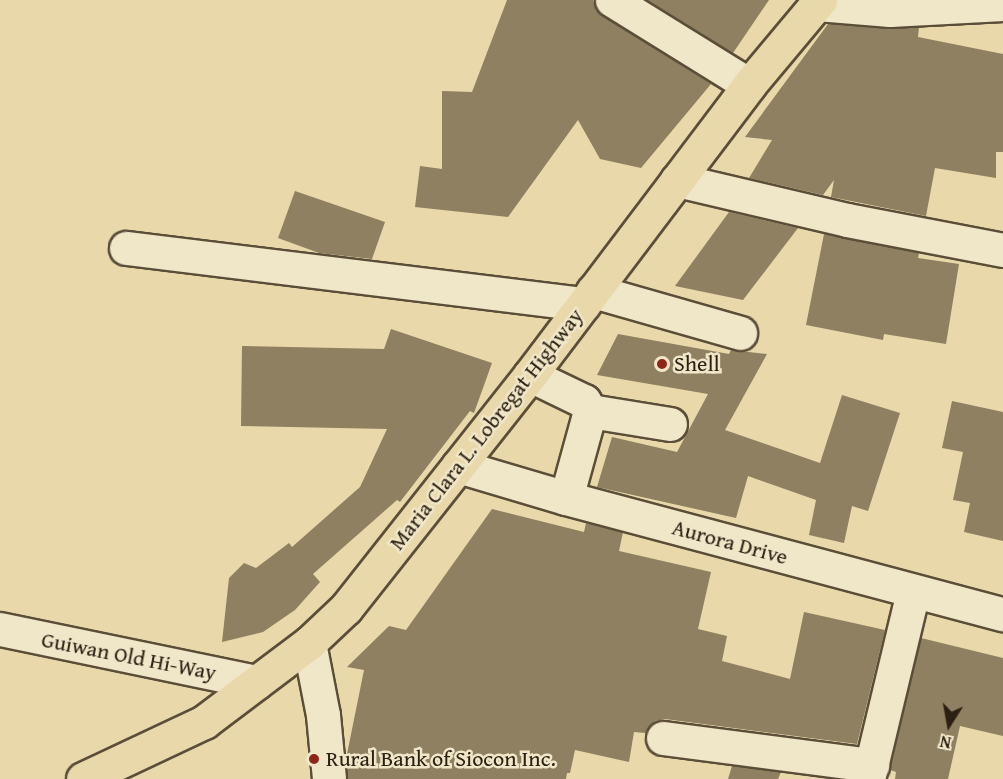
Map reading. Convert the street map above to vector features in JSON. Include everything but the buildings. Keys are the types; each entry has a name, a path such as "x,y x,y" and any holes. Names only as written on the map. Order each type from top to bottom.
{"highway":[{"name":"Maria Clara L. Lobregat Highway","path":"83,779 204,722 309,643 346,608 530,375 749,85 818,2"}],"street":[{"path":"612,0 749,85"},
{"path":"818,2 890,10 1003,4"},
{"path":"677,180 847,220 1003,250"},
{"path":"126,248 589,297 740,333"},
{"path":"530,375 584,401 590,411 566,498"},
{"path":"590,411 670,424"},
{"name":"Aurora Drive","path":"459,466 566,498 913,592 1003,614"},
{"path":"663,738 870,772 913,592"},
{"name":"Guiwan Old Hi-Way","path":"0,630 257,682"},
{"path":"309,643 324,715 329,779"}],"place":[{"name":"Shell","path":"662,364"},
{"name":"Rural Bank of Siocon Inc.","path":"314,759"}]}
